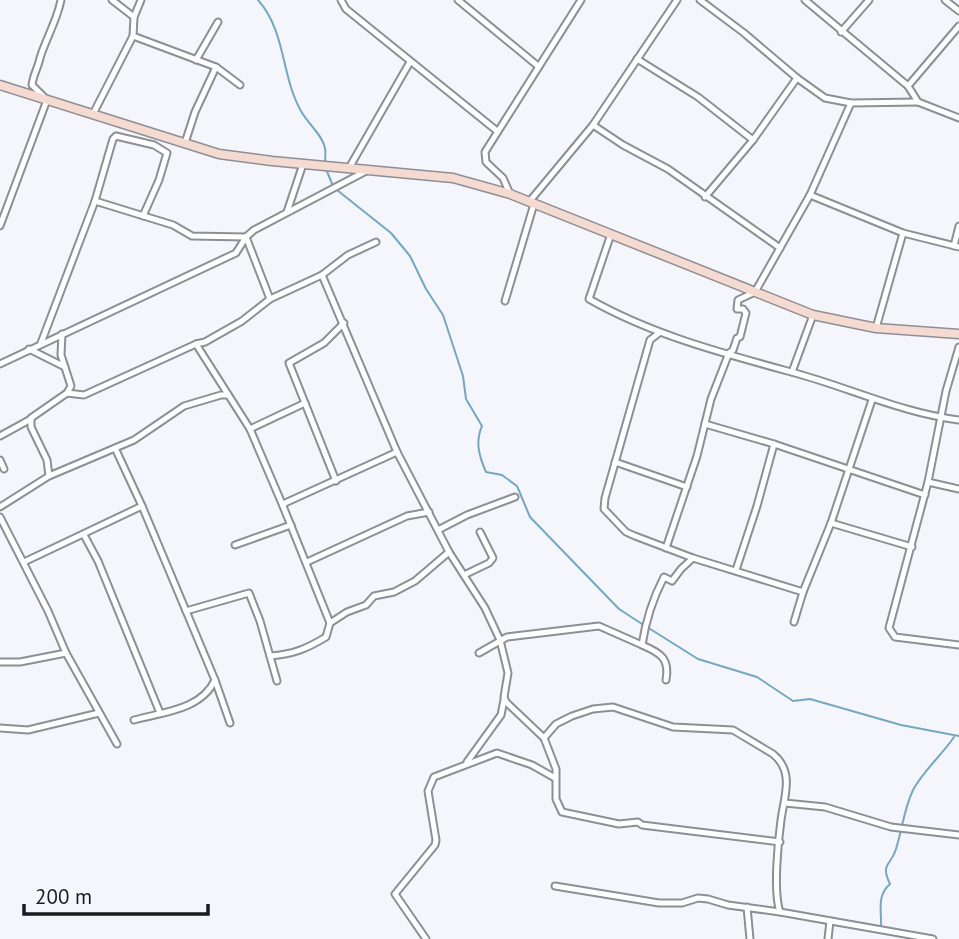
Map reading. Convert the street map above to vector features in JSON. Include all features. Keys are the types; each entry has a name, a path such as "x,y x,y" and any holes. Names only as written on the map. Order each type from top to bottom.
{"main road":[{"path":"0,85 219,154 453,178 510,194 813,315 876,328 959,334"}],"street":[{"path":"0,226 47,100 32,85 33,77 44,43 56,23 61,0"},
{"path":"112,0 134,17"},
{"path":"93,114 133,36 134,17 141,0"},
{"path":"341,0 346,9 497,131"},
{"path":"458,0 538,66"},
{"path":"510,194 506,182 490,167 484,157 497,131 581,0"},
{"path":"505,301 531,203 593,125 677,0"},
{"path":"700,0 797,78 835,102 918,102 959,118"},
{"path":"804,0 908,86 918,102"},
{"path":"841,32 869,0"},
{"path":"945,0 959,11"},
{"path":"196,60 218,22"},
{"path":"908,86 959,26"},
{"path":"133,36 216,67 240,85"},
{"path":"636,59 698,97 752,140"},
{"path":"349,169 410,62"},
{"path":"185,143 195,112 216,67"},
{"path":"705,197 752,140 797,78"},
{"path":"666,548 687,487 711,399 729,353 740,337 745,317 743,309 737,309 736,304 738,300 755,292 780,248 810,195 850,103"},
{"path":"593,125 623,145 658,163 780,248"},
{"path":"154,145 158,135"},
{"path":"41,343 95,201 116,136 154,145 167,153 167,159 143,216"},
{"path":"287,212 303,164"},
{"path":"0,364 236,253 254,230 368,170"},
{"path":"810,195 903,233 956,247 959,226"},
{"path":"95,201 173,225 192,236 246,237"},
{"path":"876,328 903,233"},
{"path":"611,234 589,299 659,333 792,372 872,400 959,419"},
{"path":"246,237 270,299"},
{"path":"62,334 61,355 70,391 79,396 84,395 205,342 242,321 270,299 322,275 348,255 376,242"},
{"path":"322,275 397,452 449,552 492,622 500,640 508,673 501,715 466,764"},
{"path":"792,372 813,315"},
{"path":"336,481 289,369 289,363 324,343 344,323"},
{"path":"659,333 650,340 604,509 625,532 694,558 803,592"},
{"path":"196,344 250,429 330,623 326,637 318,643 293,654 271,656"},
{"path":"959,347 940,417 929,482 889,628 895,637 959,645"},
{"path":"29,349 65,368"},
{"path":"0,436 32,418 70,391"},
{"path":"0,507 49,476 145,434 184,406 228,395"},
{"path":"794,622 872,400"},
{"path":"250,429 305,403"},
{"path":"32,418 30,427 47,460 49,476"},
{"path":"705,424 774,444 925,495"},
{"path":"736,570 774,444"},
{"path":"115,448 215,680 230,723"},
{"path":"284,506 285,503 397,452"},
{"path":"0,460 4,469"},
{"path":"615,462 687,487"},
{"path":"929,482 959,489"},
{"path":"438,530 467,515 515,497"},
{"path":"24,562 142,506"},
{"path":"307,562 407,516 429,512"},
{"path":"0,517 66,653 117,744"},
{"path":"831,523 912,547"},
{"path":"235,545 291,525"},
{"path":"464,575 489,563 493,558 480,532"},
{"path":"84,535 98,561 160,713"},
{"path":"330,623 347,612 361,608 379,593 394,592 423,577 449,552"},
{"path":"642,645 651,603 664,577 672,581 694,558"},
{"path":"186,611 249,593 277,681"},
{"path":"479,653 500,640 524,634 599,626 661,653 667,664 666,680"},
{"path":"0,654 2,662 20,662 66,653"},
{"path":"134,720 194,704 210,691 215,680"},
{"path":"504,697 513,710 544,738 556,769 556,799 562,812 619,824 638,822 642,825 780,842"},
{"path":"544,738 556,724 572,716 608,707 673,727 733,730 778,758 788,780 776,897 780,912"},
{"path":"0,728 28,730 99,713"},
{"path":"426,939 395,894 435,845 428,791 434,777 497,753 532,765 555,778"},
{"path":"785,803 825,807 891,827 959,835"},
{"path":"555,886 659,903 682,904 698,898 708,899 932,939"},
{"path":"747,907 750,939"},
{"path":"828,939 830,922"}],"waterway":[{"path":"258,0 274,26 295,97 304,116 323,143 325,164"},
{"path":"326,169 333,186"},
{"path":"337,190 391,233 410,256 426,289 443,315 463,376 466,399 482,426 479,449 486,472 502,475 517,486 530,517 619,609 642,624"},
{"path":"647,627 698,659 757,677 793,701 810,699 901,725 959,736"},
{"path":"881,928 881,899 890,884 886,868 894,855 910,797 922,776 954,737"}]}
